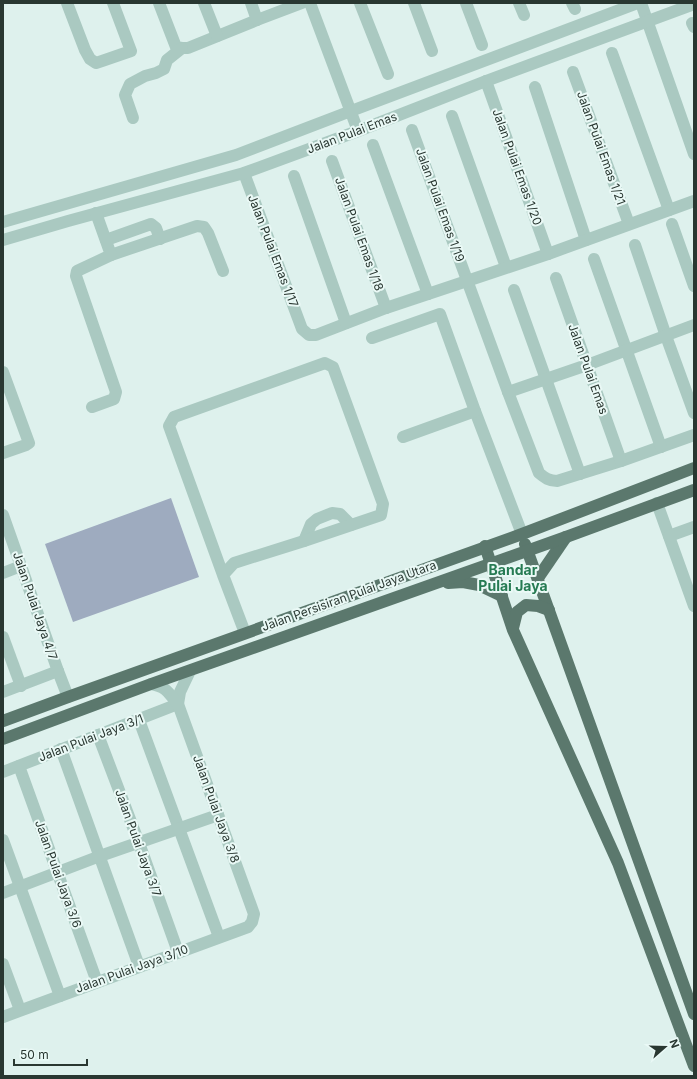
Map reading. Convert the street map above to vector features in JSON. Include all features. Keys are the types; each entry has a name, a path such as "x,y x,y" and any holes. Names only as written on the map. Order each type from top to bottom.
{"main road":[{"name":"Jalan Persisiran Pulai Jaya Utara","path":"3,721 485,546 522,534 694,468"},
{"name":"Jalan Persisiran Pulai Jaya Utara","path":"3,740 151,684 566,538 694,490"},
{"path":"522,534 694,1014"},
{"path":"538,578 566,538"},
{"path":"485,546 513,630 618,863 694,1066"},
{"path":"436,584 463,582 479,584 502,596"},
{"path":"513,630 517,612 526,605 538,606 549,610"}],"street":[{"path":"67,3 85,50 90,59 96,63 131,50 113,3"},
{"path":"159,3 176,47 182,48 188,48 302,3"},
{"path":"204,3 217,36"},
{"path":"251,3 257,20"},
{"path":"310,3 358,131"},
{"path":"360,3 388,74"},
{"path":"414,3 432,51"},
{"path":"466,3 482,45"},
{"path":"519,3 524,15"},
{"name":"Jalan Pulai Emas","path":"3,222 236,155 638,3"},
{"path":"641,3 694,154"},
{"name":"Jalan Pulai Emas","path":"3,240 244,173 694,4"},
{"path":"133,118 126,95 130,84 145,76 164,69 167,60 182,48"},
{"path":"612,53 669,210"},
{"name":"Jalan Pulai Emas 1/21","path":"573,72 629,224"},
{"name":"Jalan Pulai Emas 1/20","path":"486,81 548,254"},
{"path":"535,86 586,240"},
{"path":"452,116 506,267"},
{"name":"Jalan Pulai Emas 1/19","path":"412,130 539,473 550,481 557,481 580,474"},
{"path":"372,145 428,294"},
{"name":"Jalan Pulai Emas 1/18","path":"332,160 386,308"},
{"name":"Jalan Pulai Emas 1/17","path":"244,173 302,329 309,334 316,335 346,323"},
{"path":"294,176 346,323 506,267 548,254 694,201"},
{"path":"96,213 111,255"},
{"path":"106,240 151,224 156,228 160,239"},
{"path":"672,224 694,286"},
{"path":"92,407 114,399 116,392 76,276 77,271 111,255 197,226 204,227 208,233 223,271"},
{"path":"635,245 694,413"},
{"path":"594,259 661,447"},
{"name":"Jalan Pulai Emas","path":"556,278 621,461"},
{"path":"514,290 580,474 694,435"},
{"path":"372,338 440,314 522,534"},
{"path":"508,392 587,365 694,325"},
{"path":"223,575 234,563 381,515 383,504 333,367 325,363 174,417 169,426 244,633"},
{"path":"3,372 29,442 26,445 3,453"},
{"path":"403,437 475,411"},
{"path":"657,503 694,606"},
{"path":"304,541 311,524 332,513 340,514 352,525"},
{"name":"Jalan Pulai Jaya 4/7","path":"3,515 68,697"},
{"path":"669,536 694,527"},
{"path":"3,573 21,566"},
{"path":"3,637 21,686"},
{"path":"3,692 58,671"},
{"path":"178,704 180,692 190,671"},
{"path":"151,684 161,686 178,704"},
{"name":"Jalan Pulai Jaya 3/1","path":"3,772 178,704"},
{"name":"Jalan Pulai Jaya 3/8","path":"178,704 254,914"},
{"path":"139,720 180,828 218,937"},
{"name":"Jalan Pulai Jaya 3/7","path":"98,735 178,952"},
{"path":"61,749 139,966"},
{"name":"Jalan Pulai Jaya 3/6","path":"19,766 97,982"},
{"path":"3,893 100,856 218,815"},
{"path":"3,840 60,996"},
{"name":"Jalan Pulai Jaya 3/10","path":"3,1017 248,926 252,922 254,914"},
{"path":"3,964 20,1010"}],"shaded area":[{"path":"171,498 199,577 73,622 45,544"}],"district":[{"name":"Bandar Pulai Jaya","path":"513,578"}]}
